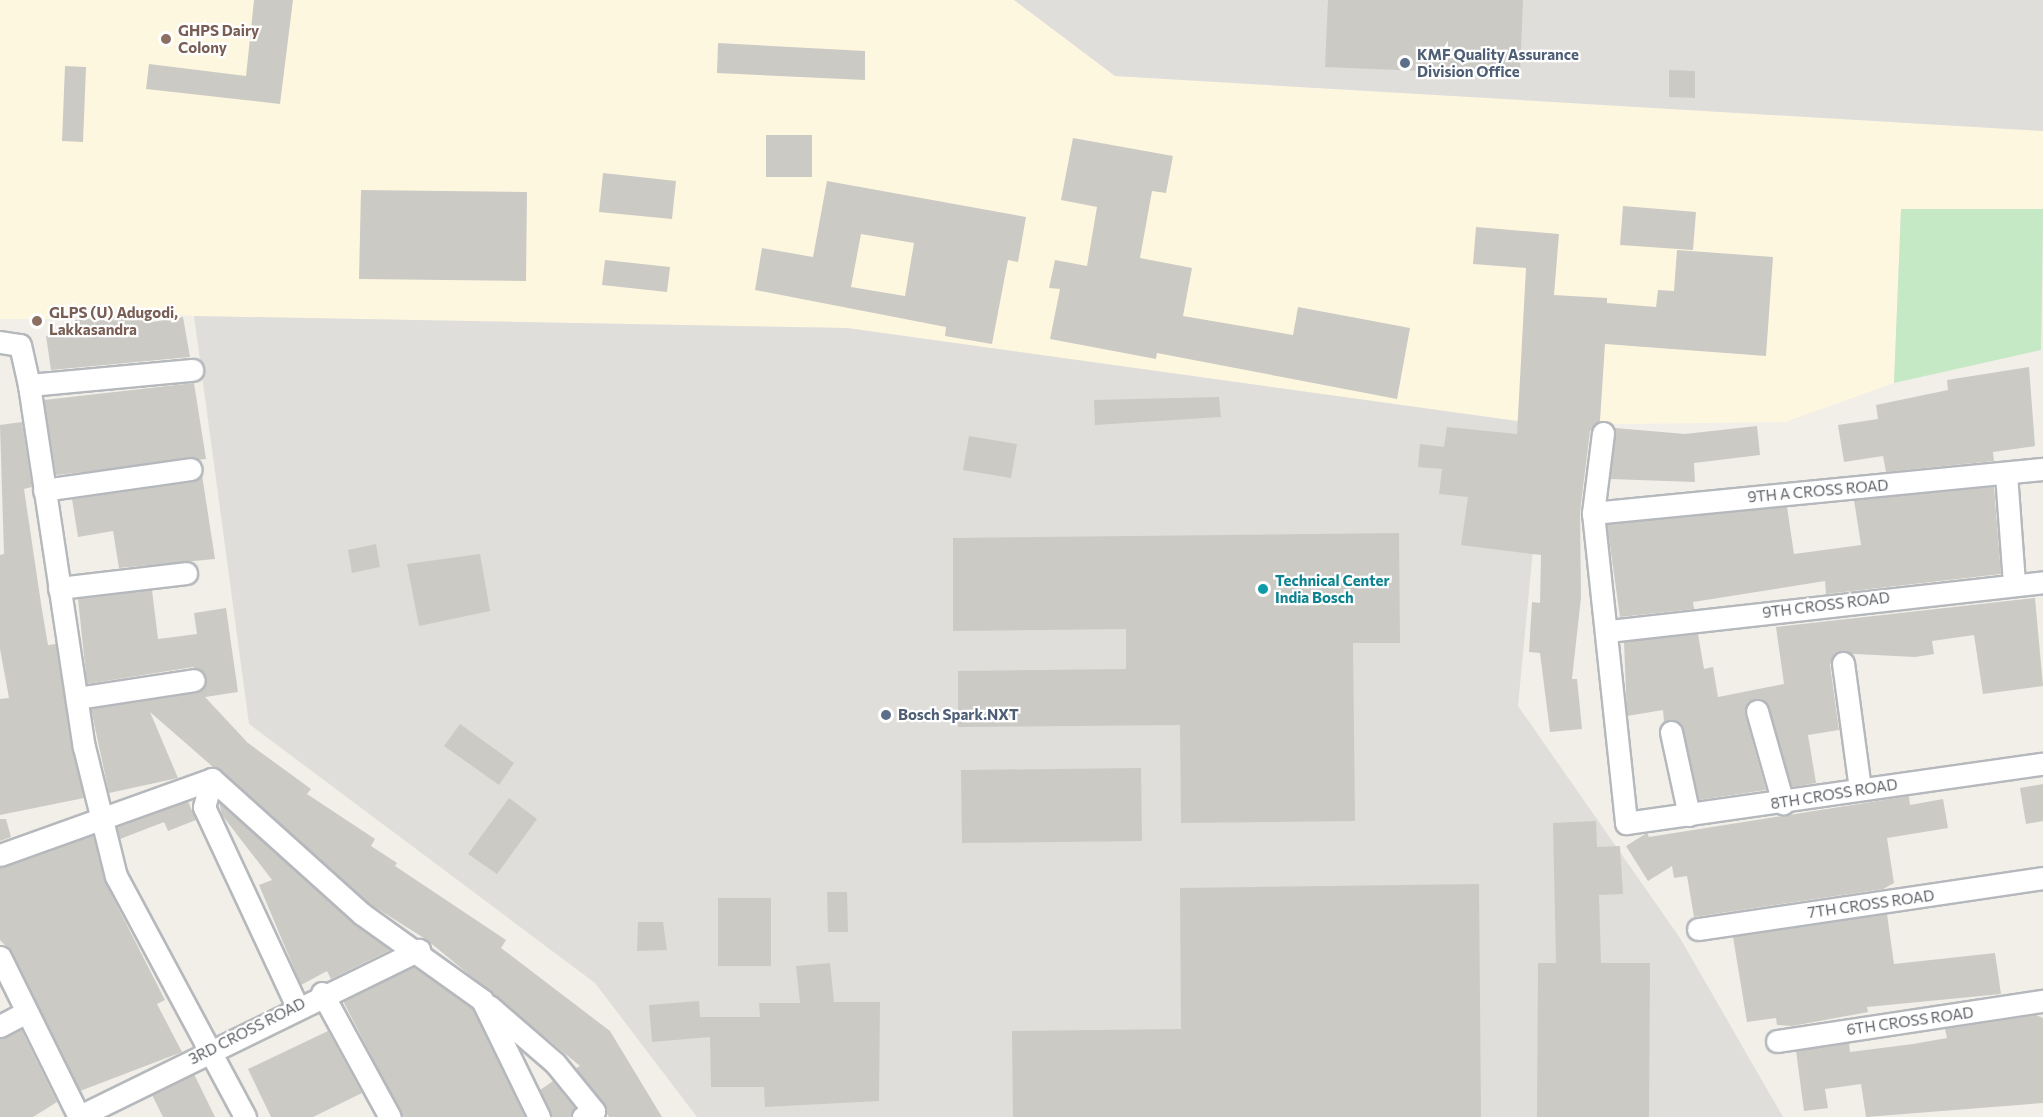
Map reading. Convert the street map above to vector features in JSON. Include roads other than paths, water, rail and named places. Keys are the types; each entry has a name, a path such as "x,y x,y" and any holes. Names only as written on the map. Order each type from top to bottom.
{"street":[{"path":"0,342 20,345 29,385 77,698 116,876 245,1117"},
{"path":"29,385 192,369"},
{"path":"1603,434 1593,513 1609,631"},
{"path":"44,490 191,469"},
{"name":"9TH A CROSS ROAD","path":"1593,513 2043,470"},
{"path":"2006,474 2014,582"},
{"path":"59,588 186,573"},
{"name":"9TH CROSS ROAD","path":"1609,631 2014,582 2043,582"},
{"name":"8TH CROSS ROAD","path":"1609,631 1626,823 1783,803 1860,788 2043,764"},
{"path":"1843,663 1860,788"},
{"path":"77,698 194,680"},
{"path":"1757,711 1783,803"},
{"path":"1671,732 1689,815"},
{"path":"0,855 212,779"},
{"path":"212,779 362,914 419,950 482,1000 555,1063 594,1111 584,1117"},
{"path":"212,779 204,807 297,1006"},
{"name":"7TH CROSS ROAD","path":"1698,929 2043,878"},
{"name":"3RD CROSS ROAD","path":"79,1117 322,993 419,950"},
{"path":"0,957 79,1117"},
{"path":"322,993 390,1117"},
{"path":"482,1000 539,1117"},
{"name":"6TH CROSS ROAD","path":"1777,1041 2043,1001"},
{"path":"0,1026 26,1012"}],"place":[{"name":"GHPS Dairy Colony","path":"166,39"},
{"name":"KMF Quality Assurance Division Office","path":"1405,63"},
{"name":"GLPS (U) Adugodi, Lakkasandra","path":"37,321"},
{"name":"Technical Center India Bosch","path":"1263,589"},
{"name":"Bosch Spark.NXT","path":"886,715"}]}
